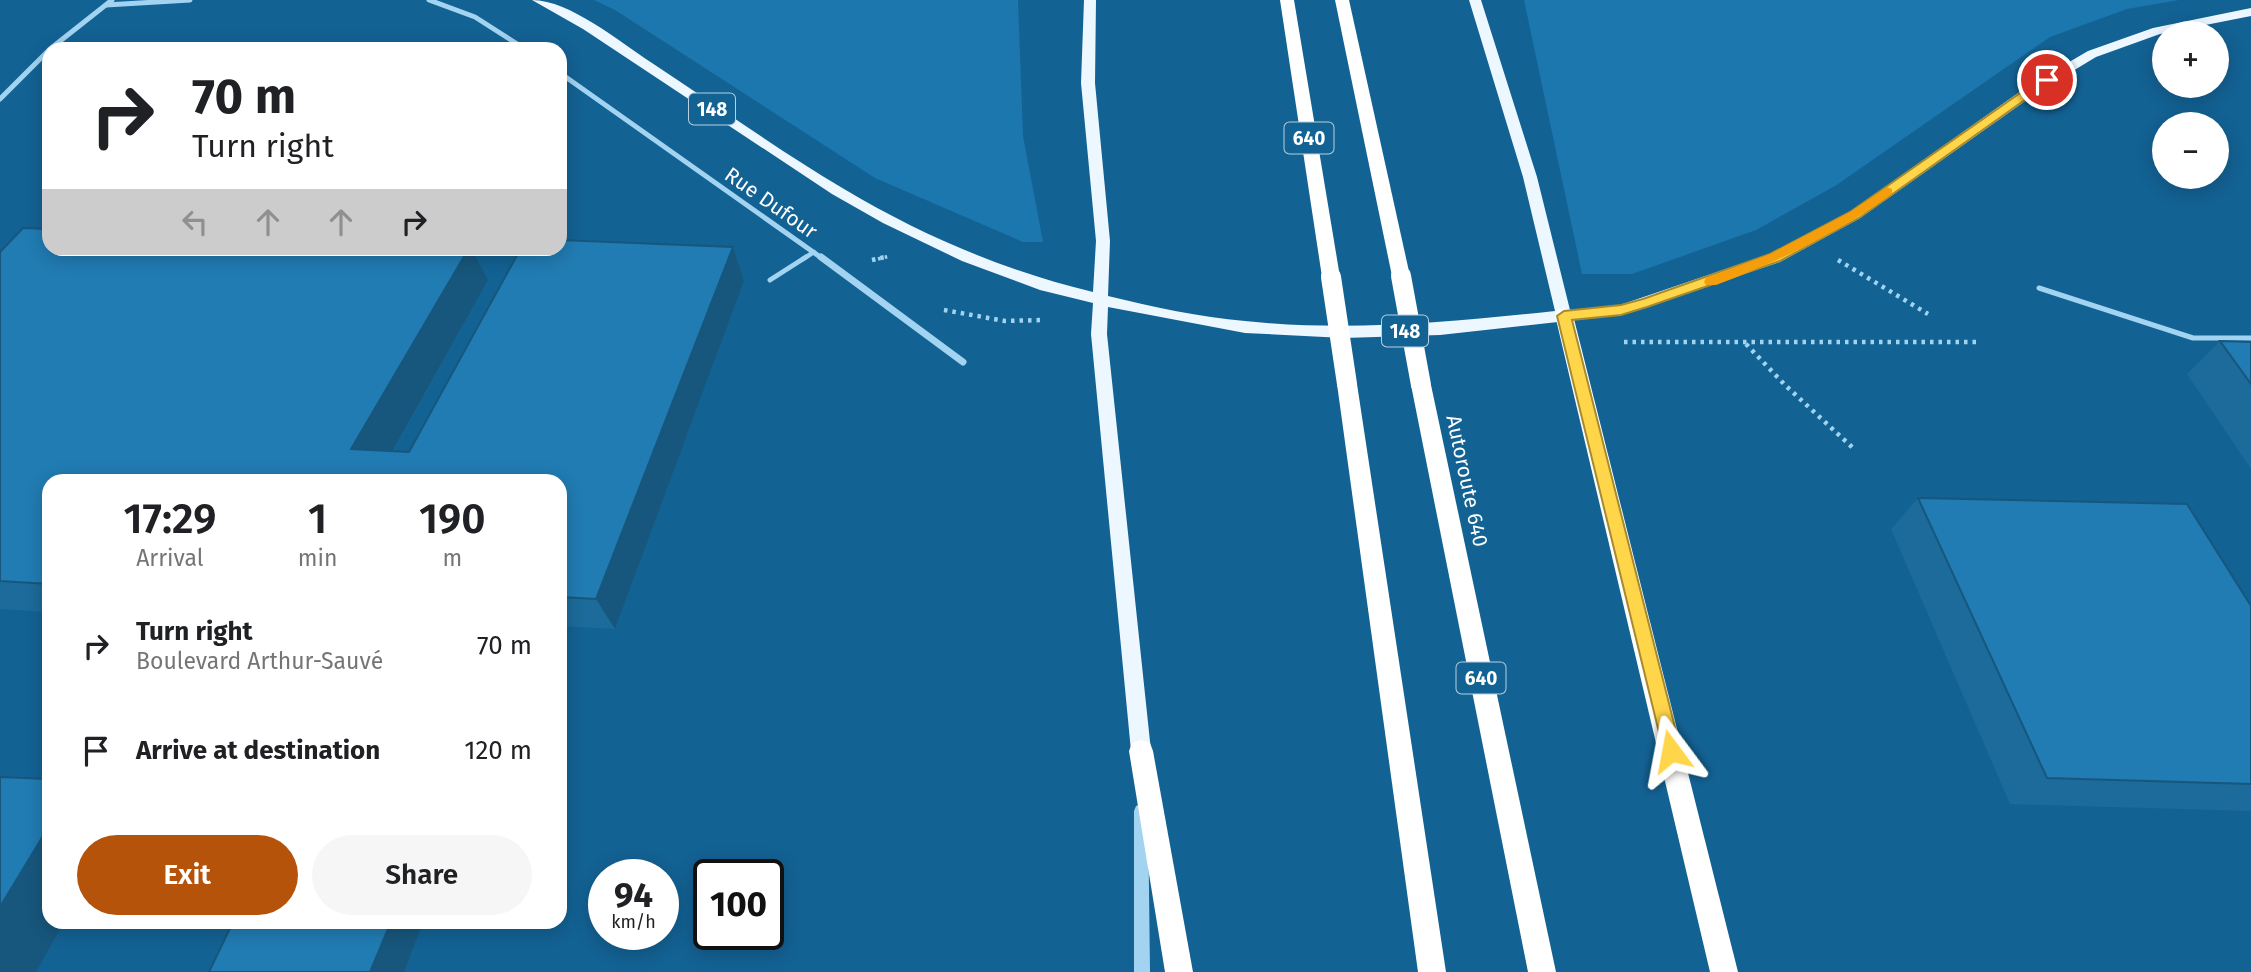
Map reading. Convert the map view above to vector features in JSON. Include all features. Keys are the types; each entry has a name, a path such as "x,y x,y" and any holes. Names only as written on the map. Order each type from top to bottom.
{"highway":[{"name":"640","path":"1287,0 1347,384 1432,972"},
{"name":"Autoroute 640","path":"1342,0 1401,276 1542,972"},
{"path":"1564,316 1724,972"},
{"path":"1141,751 1179,972"}],"main road":[{"name":"148","path":"538,0 587,26 837,191 888,220 967,257 1014,275 1099,300 1192,319 1293,331 1415,330 1564,316 1634,306 1775,258 1855,215 2033,89 2092,54 2157,31 2251,12"},
{"path":"1090,0 1088,83 1103,241 1099,334 1141,751"},
{"path":"1475,0 1530,177 1564,316"}],"street":[{"path":"58,42 113,0"},
{"path":"106,5 190,0"},
{"path":"429,0 475,18 514,42"},
{"path":"0,99 42,58"},
{"name":"Rue Dufour","path":"567,78 814,252 963,362"},
{"path":"1141,751 1142,972"}],"lane":[{"path":"770,280 814,252"},
{"path":"2039,288 2193,338 2251,338"}],"path":[{"path":"877,270 866,262 891,256"},
{"path":"1831,256 1928,314"},
{"path":"937,306 958,314 981,318 1042,320"},
{"path":"1620,341 1746,344 1978,342"},
{"path":"1746,344 1785,385 1853,448"}],"shaded area":[{"path":"594,0 1018,0 1023,136 1043,242 1023,242 875,178 615,10"},
{"path":"1524,0 2179,0 2127,9 2050,37 1835,186 1756,230 1632,274 1582,274"}],"building":[{"path":"23,228 42,229 42,256 464,256 351,449 409,452 517,256 567,256 567,240 733,247 596,599 567,597 567,474 42,474 42,584 0,581 0,252"},
{"path":"2220,341 2251,342 2251,384"},
{"path":"1918,498 2187,504 2251,606 2251,784 2047,778"},
{"path":"0,777 42,779 42,838 0,907"},
{"path":"230,929 388,929 370,972 209,972"}],"slow traffic":[{"path":"1711,282 1775,258 1855,215 1887,191"}],"route":[{"path":"1671,751 1564,316 1621,310 1647,303 1775,258 1855,215 2047,80"}]}
